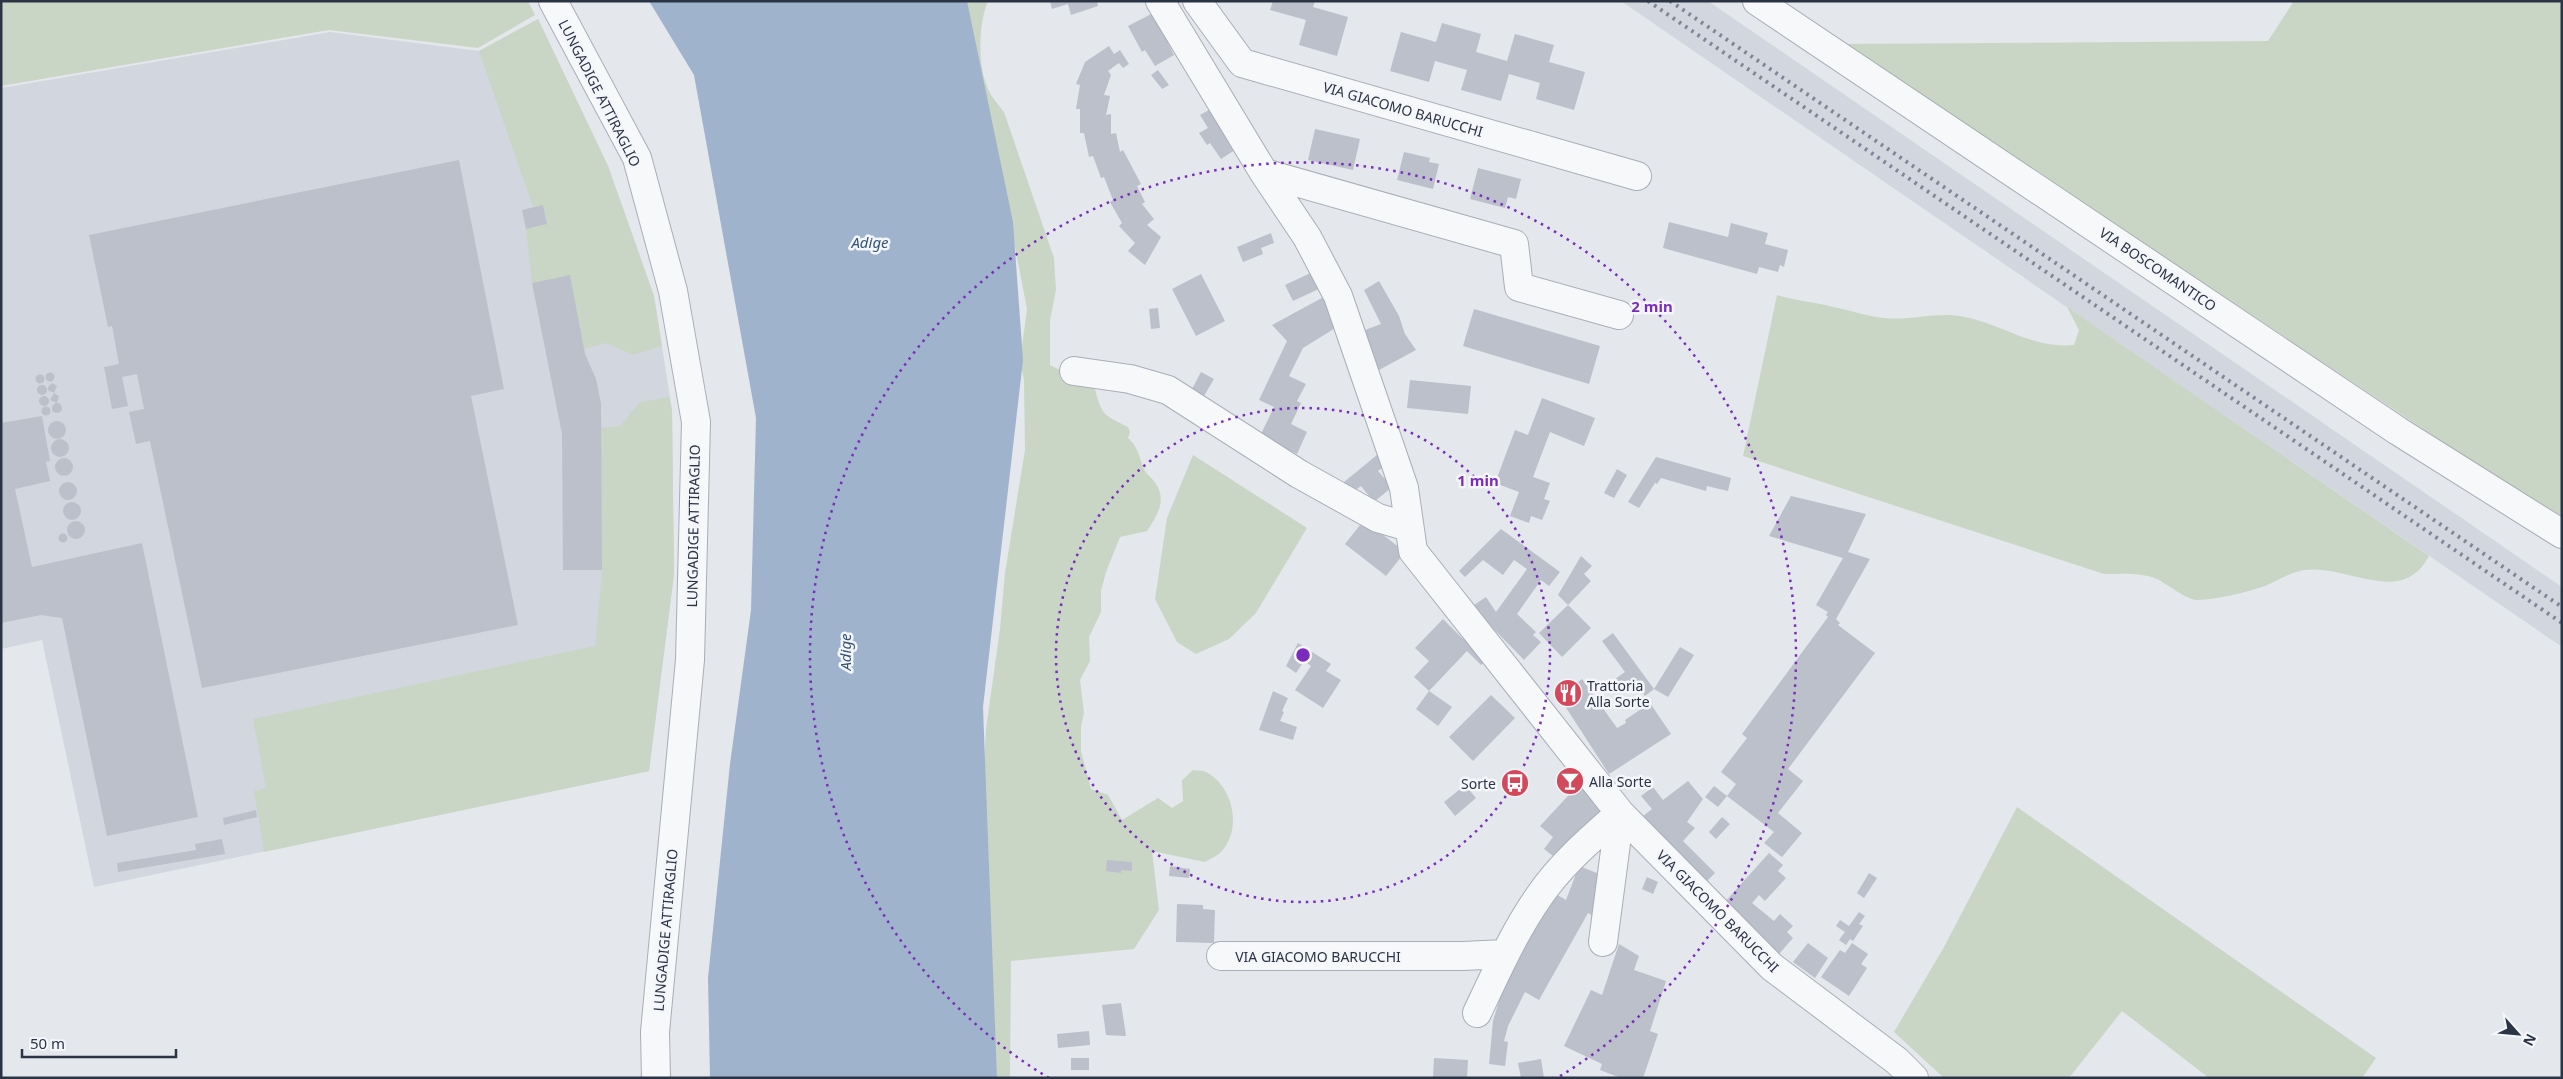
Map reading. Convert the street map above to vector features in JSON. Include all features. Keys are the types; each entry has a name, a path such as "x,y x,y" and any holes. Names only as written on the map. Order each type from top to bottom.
{"street":[{"name":"LUNGADIGE ATTIRAGLIO","path":"553,1 637,158 673,291 696,422 690,660 656,1032 656,1078"},
{"name":"VIA GIACOMO BARUCCHI","path":"1160,1 1264,172 1307,237 1338,296 1404,488 1413,551 1620,813 1772,967 1897,1061 1914,1078"},
{"name":"VIA GIACOMO BARUCCHI","path":"1197,1 1242,63 1637,176"},
{"name":"VIA BOSCOMANTICO","path":"1757,1 2398,431 2562,534"},
{"path":"1264,172 1514,244 1519,287 1619,315"},
{"path":"1074,371 1130,379 1168,390 1315,483 1378,518 1409,526"},
{"path":"1603,942 1620,813"},
{"path":"1477,1013 1505,954 1541,894 1577,852 1620,813"},
{"name":"VIA GIACOMO BARUCCHI","path":"1221,956 1463,956 1505,954"}],"shaded area":[{"path":"1621,1 1708,1 2562,587 2562,647"},
{"path":"538,19 608,166 654,296 672,410 674,574 649,771 94,887 42,640 1,649 1,88 330,32 479,51"}],"green space":[{"path":"1,1 528,1 535,15 478,48 329,30 1,86"},
{"path":"958,1 988,1 982,22 980,47 983,72 990,93 1004,112 1054,258 1056,290 1050,320 1050,365 1095,389 1105,414 1128,427 1130,432 1128,438 1136,448 1145,471 1155,482 1161,496 1157,514 1147,531 1120,537 1106,572 1101,591 1101,612 1089,637 1090,661 1080,680 1084,713 1081,727 1081,751 1091,789 1108,795 1122,820 1158,798 1172,808 1183,801 1182,780 1193,770 1205,771 1217,780 1224,789 1229,799 1233,821 1228,843 1221,852 1205,862 1152,851 1159,910 1134,949 1011,961 1010,1078 994,1078 983,786 986,729 1000,629 1005,573 1025,450 1024,380 1020,361 1027,309 999,164"},
{"path":"2294,1 2562,1 2562,521 1843,44 2268,41"},
{"path":"538,19 608,166 654,296 662,346 633,355 606,343 584,349 570,276 532,283 526,229 547,224 543,206 533,207 479,51"},
{"path":"1777,295 1866,315 1895,319 1955,315 1993,325 2032,340 2059,345 2074,345 2079,330 2067,307 2429,556 2417,571 2404,579 2389,582 2321,570 2304,570 2249,591 2197,600 2151,577 2131,574 2104,574 1743,456"},
{"path":"669,397 672,410 674,574 649,771 264,852 254,791 266,788 253,719 595,646 602,570 600,428 620,426 640,402"},
{"path":"1193,455 1307,528 1256,613 1229,639 1196,654 1177,642 1155,599 1167,518"},
{"path":"2017,807 2376,1058 2362,1078 2209,1078 2122,1011 2069,1078 1944,1078 1894,1032 1944,947"}],"water":[{"name":"Adige","path":"649,1 967,1 1013,222 1023,360 983,707 997,1078 710,1078 708,978 730,764 751,610 756,418 694,75"}],"building":[{"path":"1050,1 1097,1 1098,6 1071,15 1068,4 1052,9"},
{"path":"1273,1 1315,1 1313,7 1348,17 1337,56 1299,45 1306,20 1270,10"},
{"path":"1155,12 1171,41 1168,43 1174,55 1155,66 1145,50 1142,52 1128,26"},
{"path":"1442,23 1481,34 1476,52 1507,61 1515,34 1554,45 1549,62 1585,72 1574,110 1536,99 1540,83 1509,74 1501,101 1461,90 1467,70 1435,61 1429,82 1390,71 1401,32 1436,42"},
{"path":"1109,46 1114,54 1120,50 1129,64 1123,68 1119,63 1108,71 1111,75 1104,95 1110,96 1106,115 1111,114 1111,134 1116,133 1120,152 1123,150 1141,184 1137,186 1145,202 1142,204 1154,219 1147,225 1161,237 1145,265 1128,251 1135,243 1119,226 1122,223 1110,202 1113,200 1104,177 1101,178 1093,156 1089,157 1084,133 1080,133 1080,109 1076,109 1080,85 1076,84 1085,62"},
{"path":"1158,70 1169,85 1162,89 1151,75"},
{"path":"1209,110 1216,122 1221,119 1238,148 1221,159 1210,143 1207,145 1199,133 1208,128 1200,115"},
{"path":"1315,129 1360,139 1353,170 1308,160"},
{"path":"1404,152 1430,158 1429,162 1439,164 1433,189 1397,180"},
{"path":"459,160 504,389 471,396 518,625 202,688 150,441 136,444 129,412 144,409 137,374 122,377 128,406 112,409 104,367 119,364 112,326 108,327 89,235"},
{"path":"1478,168 1521,179 1516,199 1508,197 1505,208 1470,199"},
{"path":"543,205 547,224 526,229 522,210"},
{"path":"1669,222 1728,237 1731,223 1768,233 1765,244 1788,250 1784,267 1780,265 1778,272 1759,267 1757,274 1663,248"},
{"path":"1271,233 1274,243 1261,248 1263,254 1243,262 1237,247"},
{"path":"1317,270 1325,286 1293,301 1285,285"},
{"path":"1201,274 1225,321 1196,336 1172,289"},
{"path":"570,275 585,354 596,379 601,403 602,570 563,570 562,434 532,283"},
{"path":"1379,281 1399,316 1405,334 1416,350 1379,370 1365,330 1381,324 1364,290"},
{"path":"1331,293 1345,322 1303,348 1289,376 1306,384 1297,401 1301,403 1291,424 1307,432 1297,454 1260,436 1274,407 1259,400 1287,341 1272,325"},
{"path":"1158,308 1160,328 1151,329 1149,309"},
{"path":"1474,309 1600,346 1589,384 1463,346"},
{"path":"50,372 55,377 50,382 45,377"},
{"path":"1201,372 1214,379 1204,396 1192,389"},
{"path":"40,374 45,379 40,384 35,379"},
{"path":"1410,380 1471,386 1468,414 1407,408"},
{"path":"52,383 57,386 54,393 48,390"},
{"path":"42,385 47,390 42,395 37,390"},
{"path":"54,393 59,396 57,403 50,400"},
{"path":"42,396 46,396 49,401 48,405 42,406 39,403 39,399"},
{"path":"1542,398 1595,418 1584,446 1550,432 1533,477 1550,483 1544,499 1550,501 1542,520 1531,516 1529,523 1510,516 1519,492 1495,483 1515,430 1528,435"},
{"path":"57,403 62,408 57,413 52,408"},
{"path":"46,406 51,411 46,416 41,411"},
{"path":"42,416 50,461 46,462 50,481 15,489 32,567 142,543 198,817 107,836 62,618 41,615 1,623 1,423"},
{"path":"57,421 63,424 66,430 63,436 57,439 51,436 48,430 51,424"},
{"path":"60,439 66,442 69,448 66,454 60,457 54,454 51,448 54,442"},
{"path":"1377,455 1386,465 1378,471 1392,487 1374,502 1361,486 1353,492 1344,482"},
{"path":"1656,457 1731,478 1728,491 1707,486 1706,491 1661,478 1657,484 1655,483 1639,508 1628,502"},
{"path":"64,458 70,461 73,467 70,473 64,476 58,473 55,467 58,461"},
{"path":"1617,469 1627,475 1614,498 1604,493"},
{"path":"64,482 72,482 77,487 75,498 64,500 59,495 59,487"},
{"path":"1791,496 1866,514 1848,552 1870,559 1836,619 1840,623 1838,625 1875,653 1788,769 1803,781 1778,813 1802,833 1782,857 1764,843 1774,832 1727,796 1736,784 1721,772 1747,738 1742,734 1828,617 1826,615 1828,612 1816,605 1843,558 1769,536"},
{"path":"72,502 78,505 81,511 78,517 72,520 66,517 63,511 66,505"},
{"path":"1364,520 1405,552 1386,576 1345,544"},
{"path":"76,521 82,524 85,530 82,536 76,539 70,536 67,530 70,524"},
{"path":"1501,529 1560,572 1549,586 1541,580 1517,614 1536,632 1533,635 1541,642 1524,660 1488,623 1474,605 1486,597 1496,612 1527,569 1514,560 1503,575 1483,560 1465,577 1459,571"},
{"path":"63,533 68,538 63,543 58,538"},
{"path":"1581,556 1592,566 1584,574 1591,581 1568,605 1558,595"},
{"path":"1568,605 1591,628 1562,657 1539,633"},
{"path":"1443,619 1463,639 1473,630 1494,653 1481,665 1467,651 1429,691 1414,677 1429,661 1415,648"},
{"path":"1613,633 1654,689 1645,696 1637,685 1626,693 1615,679 1625,672 1602,641"},
{"path":"1298,643 1331,664 1326,671 1341,680 1323,708 1295,690 1311,666 1304,661 1296,673 1286,666"},
{"path":"1680,647 1694,655 1668,697 1654,689"},
{"path":"1582,679 1617,728 1626,723 1625,720 1650,703 1671,734 1609,774 1563,703 1580,687 1577,683"},
{"path":"1273,691 1288,698 1280,721 1297,727 1293,740 1259,730"},
{"path":"1429,691 1452,707 1438,726 1416,709"},
{"path":"1491,695 1515,718 1473,761 1449,737"},
{"path":"1688,781 1703,799 1687,822 1695,828 1683,841 1715,873 1704,884 1642,817 1652,809 1641,796 1653,787 1663,800"},
{"path":"1580,783 1610,813 1562,863 1544,849 1553,837 1540,826"},
{"path":"1465,785 1476,798 1455,816 1444,802"},
{"path":"1714,786 1727,796 1718,807 1705,797"},
{"path":"256,810 257,817 224,825 223,818"},
{"path":"1722,817 1730,824 1716,839 1709,832"},
{"path":"222,839 225,854 118,872 117,863 196,850 195,844"},
{"path":"1769,853 1783,865 1778,871 1786,878 1765,901 1759,895 1752,903 1774,921 1780,914 1793,926 1787,932 1793,938 1779,954 1724,903"},
{"path":"1107,860 1132,862 1132,871 1121,870 1121,873 1106,871"},
{"path":"1170,866 1190,869 1189,878 1169,876"},
{"path":"1579,866 1607,877 1599,919 1588,913 1539,1000 1525,992 1508,1026 1504,1041 1508,1042 1505,1066 1489,1064 1493,1021 1505,981 1554,893 1566,900"},
{"path":"1869,873 1877,878 1864,898 1857,893"},
{"path":"1647,877 1658,882 1653,894 1642,889"},
{"path":"1177,904 1203,905 1203,909 1215,910 1214,943 1176,942"},
{"path":"1859,912 1865,916 1859,924 1863,926 1853,941 1850,939 1846,945 1839,940 1845,932 1836,926 1840,920 1849,926"},
{"path":"1808,943 1828,958 1815,978 1793,962"},
{"path":"1852,943 1868,954 1861,964 1867,968 1849,996 1821,977 1840,950 1845,953"},
{"path":"1619,944 1639,956 1634,970 1666,981 1650,1031 1658,1034 1643,1078 1621,1078 1600,1070 1602,1064 1564,1046 1591,990 1602,995"},
{"path":"1121,1003 1126,1036 1106,1035 1102,1005"},
{"path":"1089,1031 1090,1045 1058,1048 1057,1034"},
{"path":"1071,1058 1089,1058 1089,1070 1071,1070"},
{"path":"1434,1058 1468,1060 1467,1078 1433,1078"},
{"path":"1541,1059 1544,1078 1521,1078 1518,1063"}],"railway":[{"path":"1648,1 2562,623"},
{"path":"1670,1 2562,607"}],"place":[{"name":"Trattoria Alla Sorte","path":"1568,693"},
{"name":"Alla Sorte","path":"1570,781"},
{"name":"Sorte","path":"1515,783"}]}
